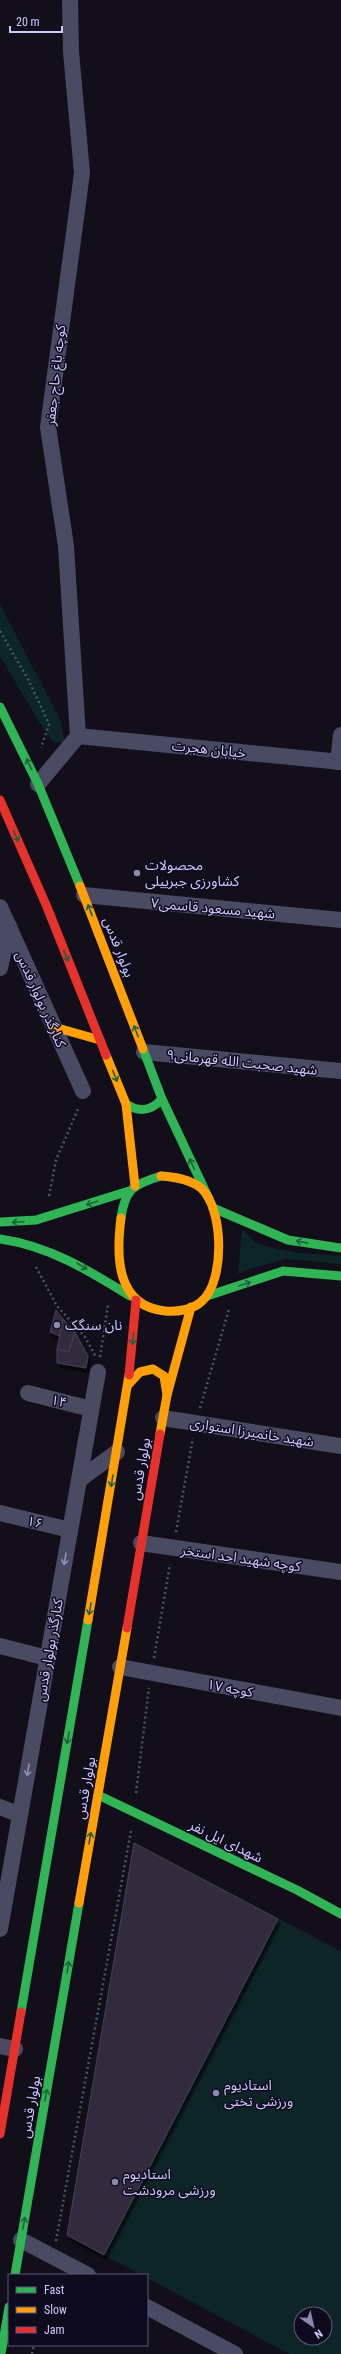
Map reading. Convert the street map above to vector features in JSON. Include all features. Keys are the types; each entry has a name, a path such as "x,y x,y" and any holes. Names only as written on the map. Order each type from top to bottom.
{"main road":[{"name":"بولوار قدس","path":"0,707 36,778 84,895 162,1099 209,1199"},
{"path":"0,800 47,907 126,1104 132,1188 121,1214 120,1244 122,1275 133,1298"},
{"path":"54,1027 100,1040"},
{"path":"126,1104 134,1110 147,1111 156,1106 162,1099"},
{"path":"0,1222 36,1220 132,1188 144,1181 161,1176 180,1178 195,1183 209,1199 213,1208 218,1241 216,1276 208,1296"},
{"path":"213,1208 288,1240 341,1248"},
{"path":"0,1239 21,1240 68,1258 145,1306 161,1311 178,1312 191,1307 208,1296 283,1271 341,1276"},
{"name":"بولوار قدس","path":"0,2134 7,2048 117,1452 128,1385 133,1298"},
{"name":"بولوار قدس","path":"15,2274 167,1395 191,1307"},
{"path":"128,1385 137,1373 146,1369 155,1369 164,1376 167,1395"},
{"name":"شهدای ایل نفر","path":"98,1795 297,1890 341,1914"},
{"path":"1,2354 8,2313"}],"street":[{"name":"کوچه باغ حاج جعفر","path":"70,0 71,52 82,173 48,427 66,546 78,736"},
{"path":"339,762 341,735"},
{"name":"خیابان هجرت","path":"78,736 339,762"},
{"path":"36,778 78,736"},
{"name":"شهید مسعود قاسمی۷","path":"84,895 341,920"},
{"name":"کنارگذر بولوار قدس","path":"0,907 83,1091"},
{"path":"0,968 9,926"},
{"name":"شهید صحبت الله قهرمانی۹","path":"144,1052 341,1071"},
{"name":"کنارگذر بولوار قدس","path":"0,1930 2,1908 20,1815 98,1372"},
{"name":"۱۴","path":"28,1393 91,1409"},
{"name":"شهید خانمیرزا استواری","path":"163,1418 341,1446"},
{"path":"79,1480 117,1452"},
{"name":"۱۶","path":"0,1513 70,1530"},
{"name":"کوچه شهید احد استخر","path":"142,1543 341,1572"},
{"path":"0,1646 47,1658"},
{"name":"کوچه ۱۷","path":"120,1667 341,1708"},
{"path":"0,1807 20,1815"},
{"path":"21,2240 86,2274"},
{"path":"148,2308 235,2354"}],"path":[{"path":"0,631 29,681 50,724 36,778"},
{"path":"47,1201 56,1160 83,1098 83,1091"},
{"path":"34,1262 57,1306 85,1337 96,1354 98,1372"},
{"path":"98,1372 111,1284"},
{"path":"53,2256 134,1812 151,1673 196,1424 235,1287"}],"green space":[{"path":"0,604 60,719 65,743 53,742 39,722 0,656"},
{"path":"242,1229 256,1243 300,1253 341,1256 341,1264 286,1259 253,1268 238,1274"},
{"name":"استادیوم ورزشی تختی","path":"134,1843 341,1951 341,2354 289,2354 148,2279 148,2274 139,2274 67,2235"}],"building":[{"name":"نان سنگک","path":"56,1310 63,1319 60,1336 50,1332"},
{"path":"63,1319 75,1332 69,1352 57,1349"},
{"path":"75,1332 88,1356 86,1368 57,1363 57,1349 69,1352"},
{"path":"134,1843 278,1919 104,2255 67,2235"}],"traffic: fast":[{"path":"0,707 38,784 80,886"},
{"path":"143,1049 162,1099 209,1199"},
{"path":"126,1104 141,1110 154,1106 162,1099"},
{"path":"121,1218 125,1200 132,1189 144,1182 161,1176"},
{"path":"0,1222 36,1220 129,1191"},
{"path":"213,1208 288,1240 341,1248"},
{"path":"0,1239 35,1247 68,1260 130,1296"},
{"path":"207,1296 283,1271 341,1276"},
{"path":"21,2012 88,1620"},
{"path":"98,1795 297,1890 341,1914"},
{"path":"15,2274 79,1903"},
{"path":"1,2354 8,2313"}],"traffic: slow":[{"path":"80,886 143,1049"},
{"path":"54,1027 100,1040"},
{"path":"106,1055 126,1104 135,1186"},
{"path":"121,1218 119,1233 120,1263 123,1277 128,1289 137,1300 149,1307 165,1311 180,1311 190,1308 202,1301 210,1291 215,1278 218,1262 219,1245 214,1212 209,1198 197,1185 182,1179 161,1176"},
{"path":"160,1434 167,1395 191,1307"},
{"path":"128,1385 140,1372 153,1369 164,1376 167,1395"},
{"path":"88,1620 129,1375"},
{"path":"79,1903 127,1628"}],"traffic: jam":[{"path":"0,800 47,907 106,1055"},
{"path":"129,1375 136,1300"},
{"path":"127,1628 160,1434"},
{"path":"0,2134 21,2012"}],"place":[{"name":"محصولات کشاورزی جبرییلی","path":"137,873"},
{"name":"نان سنگک","path":"57,1325"},
{"name":"استادیوم ورزشی تختی","path":"216,2093"},
{"name":"استادیوم ورزشی مرودشت","path":"115,2182"}]}
